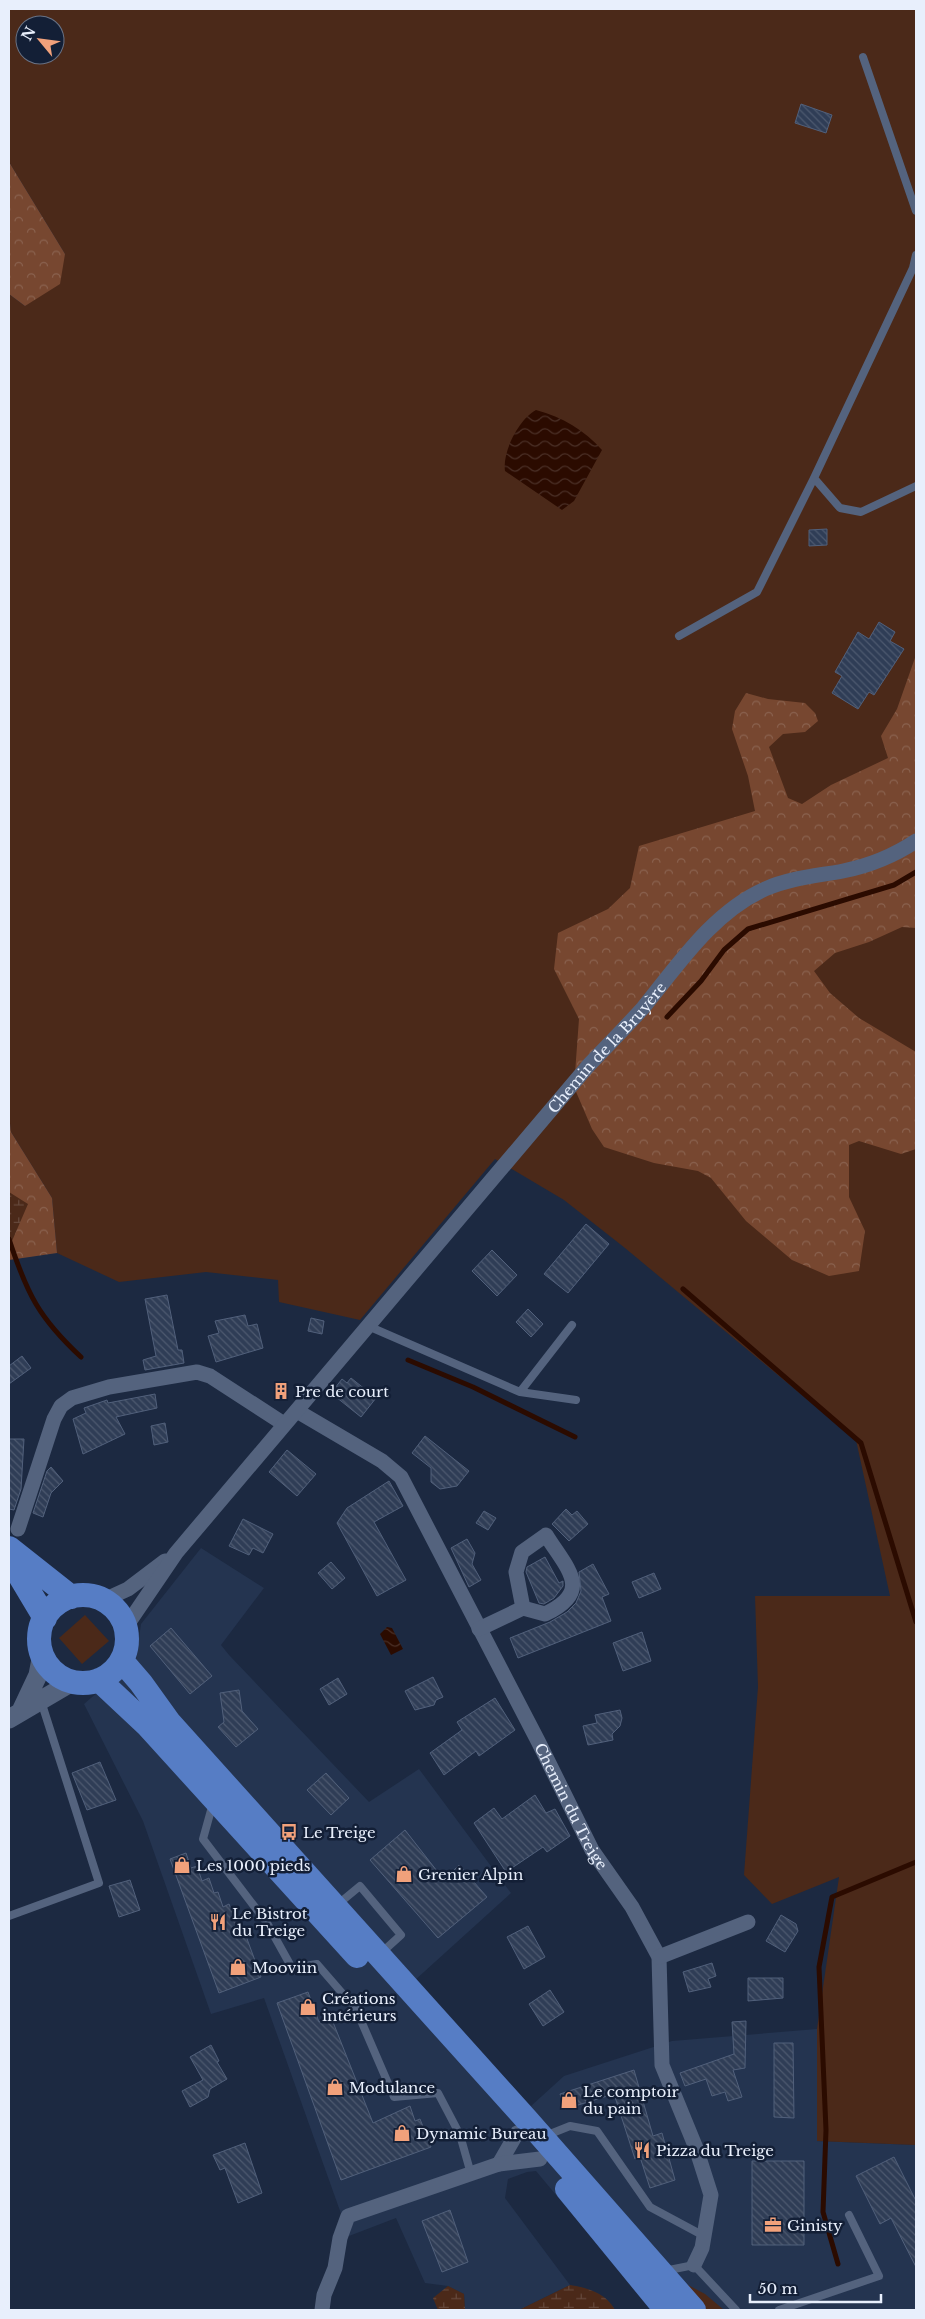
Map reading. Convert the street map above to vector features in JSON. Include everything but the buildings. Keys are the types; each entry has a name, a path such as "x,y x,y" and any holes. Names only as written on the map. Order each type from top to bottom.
{"main road":[{"path":"11,1553 71,1597"},
{"path":"11,1553 45,1618"},
{"path":"83,1595 104,1600 116,1609 125,1628 127,1648 122,1661 108,1676 99,1680 86,1683 72,1682 59,1676 49,1667 42,1654 40,1629 45,1618 52,1608 71,1597 83,1595"},
{"path":"122,1661 141,1683 168,1722 378,1955 541,2148 666,2310"},
{"path":"99,1680 147,1725 517,2133 541,2148 694,2310"}],"street":[{"name":"Chemin de la Bruyère","path":"176,1553 588,1066 635,1016 708,930 731,910 764,889 790,880 845,870 899,852 916,841"},
{"path":"11,1553 54,1419 61,1406 72,1398 109,1388 197,1372 210,1376 284,1424"},
{"name":"Chemin du Treige","path":"297,1411 382,1461 401,1477 538,1741 592,1850 632,1907 659,1957 662,2065 696,2148 711,2196 704,2236 694,2264"},
{"path":"479,1628 523,1608 545,1614 559,1608 570,1599 574,1587 572,1576 546,1535 522,1552 516,1572 523,1608"},
{"path":"104,1600 128,1589 176,1553"},
{"path":"125,1628 176,1553"},
{"path":"15,1715 38,1675 42,1654"},
{"path":"15,1715 72,1682"},
{"path":"659,1957 748,1922"},
{"path":"499,2164 517,2133"},
{"path":"322,2310 324,2295 335,2268 340,2238 348,2216 541,2148"}],"lane":[{"path":"863,58 916,211"},
{"path":"679,636 757,592 814,478 913,268 916,255"},
{"path":"814,478 840,508 861,512 916,486"},
{"path":"520,1392 572,1325"},
{"path":"368,1326 520,1392 576,1400"},
{"path":"9,1916 99,1884 41,1701"},
{"path":"214,1798 203,1839 267,1923 292,1968 318,1964 356,2009 394,2097 438,2093 460,2134 471,2174"},
{"path":"335,1907 360,1886 402,1935 378,1955"},
{"path":"541,2148 570,2126 597,2131 650,2207 704,2236"},
{"path":"779,2310 879,2276 850,2215"},
{"path":"659,2272 694,2264 736,2310"}],"shaded area":[{"path":"201,1548 264,1588 221,1645 229,1655 369,1802 419,1769 511,1893 414,1981 531,2106 564,2076 672,2041 817,2029 817,2141 916,2145 916,2310 652,2310 536,2171 527,2172 508,2179 505,2198 570,2285 519,2310 465,2310 464,2294 448,2286 425,2283 396,2218 349,2236 264,1998 211,2014 143,1821 84,1704 136,1659 141,1624"}],"green space":[{"path":"9,9 916,9 916,2145 817,2141 817,2029 839,1877 772,1904 744,1875 758,1687 755,1596 890,1596 856,1440 625,1248 564,1200 495,1159 360,1320 279,1302 278,1280 206,1272 119,1282 57,1253 52,1198 11,1132 9,1115 9,294 25,306 65,254 9,162"},
{"path":"9,162 65,254 60,284 25,306 9,294"},
{"path":"916,655 916,928 902,927 869,942 835,953 814,971 830,993 859,1018 916,1052 916,1149 901,1154 859,1141 849,1145 849,1197 865,1231 859,1271 829,1276 792,1260 746,1221 711,1178 698,1171 654,1163 604,1147 592,1129 574,1087 579,1019 554,969 558,933 608,909 630,888 639,846 755,811 748,776 732,729 735,711 746,693 768,699 805,703 815,713 818,721 805,732 783,734 769,747 788,798 802,804 831,785 888,758 881,736 897,709"},
{"path":"9,1115 11,1132 52,1198 57,1253 9,1260"},
{"path":"9,1192 28,1204 12,1241 9,1242"},
{"path":"85,1615 109,1641 82,1664 59,1638"},
{"path":"675,2278 705,2294 724,2310 702,2310"},
{"path":"570,2285 602,2295 615,2310 519,2310"},
{"path":"448,2286 464,2294 465,2310 438,2310 433,2298"}],"water":[{"path":"536,410 555,416 572,425 588,436 602,450 574,501 562,510 505,471 506,455 513,437 518,428"},
{"path":"387,1627 392,1628 403,1649 391,1655 380,1634"}],"waterway":[{"path":"667,1017 701,981 724,950 748,929 894,885 916,872"},
{"path":"9,1239 22,1275 36,1304 55,1330 81,1357"},
{"path":"683,1289 861,1443 916,1622"},
{"path":"408,1360 473,1387 575,1437"},
{"path":"838,2264 823,2212 826,2130 819,1967 832,1897 916,1862"}],"place":[{"name":"Pre de court","path":"281,1391"},
{"name":"Le Treige","path":"289,1832"},
{"name":"Les 1000 pieds","path":"182,1865"},
{"name":"Grenier Alpin","path":"404,1874"},
{"name":"Le Bistrot du Treige","path":"218,1922"},
{"name":"Mooviin","path":"238,1967"},
{"name":"Créations intérieurs","path":"308,2007"},
{"name":"Modulance","path":"335,2087"},
{"name":"Le comptoir du pain","path":"569,2100"},
{"name":"Dynamic Bureau","path":"402,2133"},
{"name":"Pizza du Treige","path":"642,2150"},
{"name":"Ginisty","path":"773,2225"}]}
